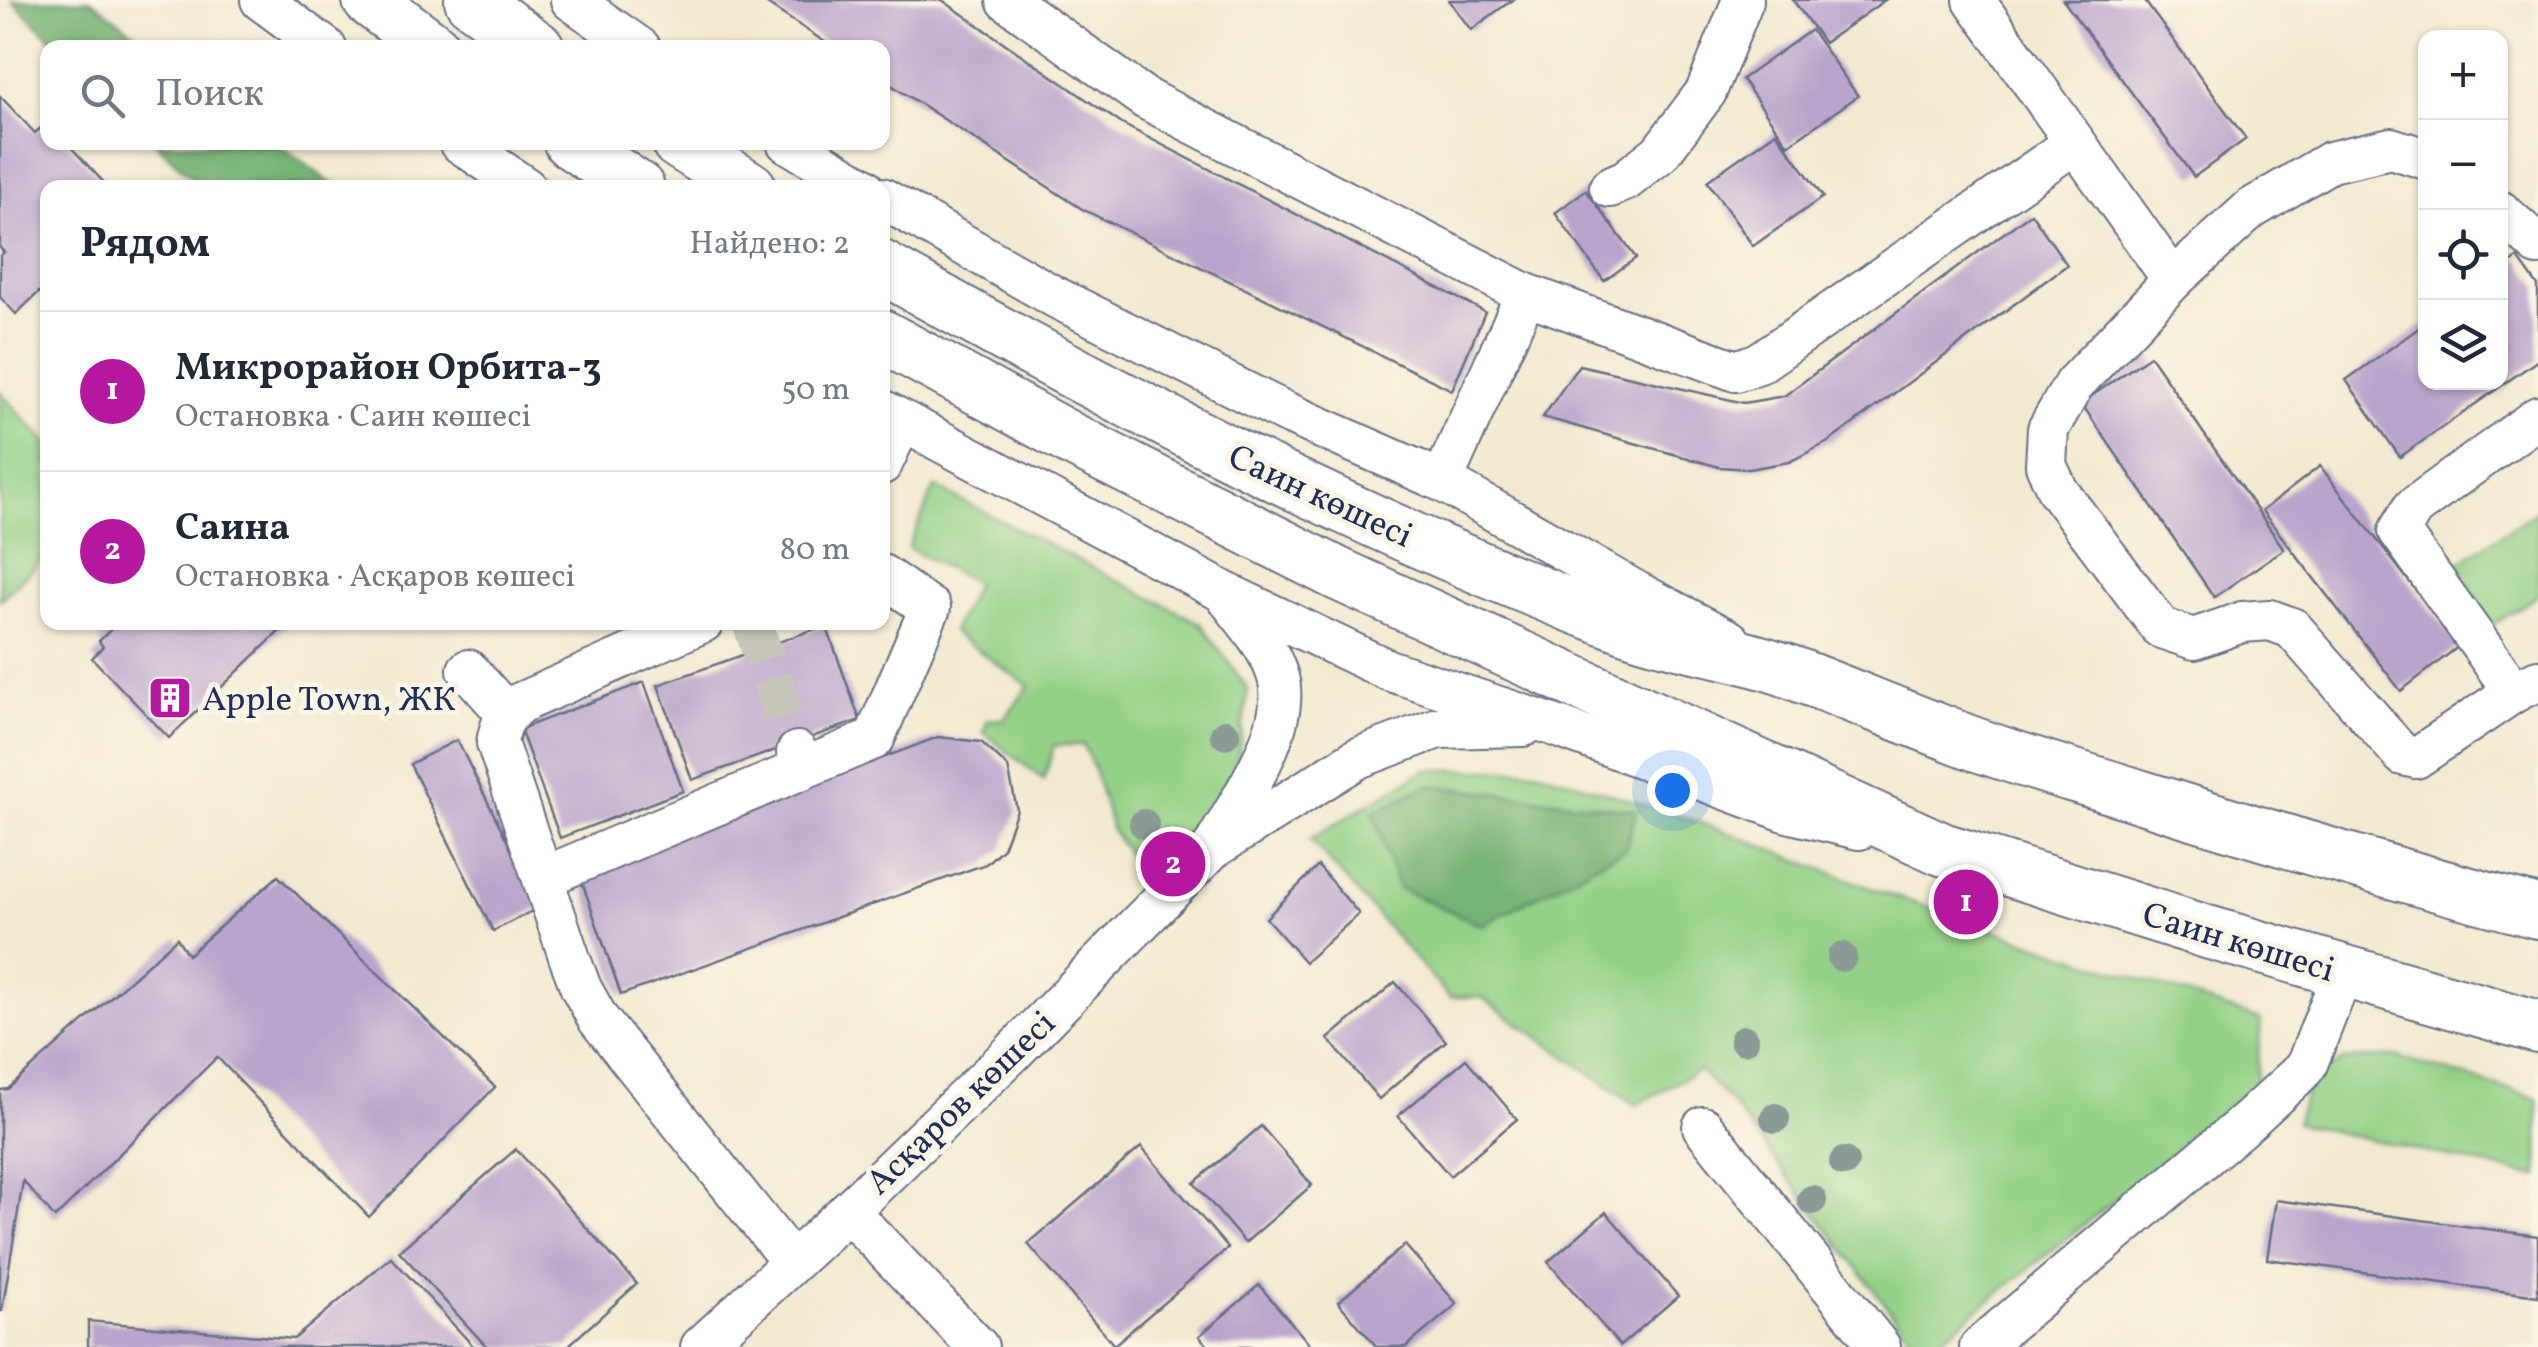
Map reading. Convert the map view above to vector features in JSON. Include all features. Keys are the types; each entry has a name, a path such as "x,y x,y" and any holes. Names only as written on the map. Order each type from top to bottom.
{"main road":[{"path":"369,0 422,40"},
{"path":"471,0 527,40"},
{"path":"582,150 626,180"},
{"path":"691,150 737,180"},
{"name":"Саин көшесі","path":"890,272 996,332 1386,528 1630,628 1782,669 1991,749 2440,887 2538,912"},
{"name":"Саин көшесі","path":"890,340 1070,439 1338,574 1942,849 2538,1028"}],"street":[{"path":"261,0 315,40"},
{"path":"571,0 628,40"},
{"path":"1007,0 1146,99 1526,294 1736,371 1759,362 2075,142"},
{"path":"1610,187 1626,180 1660,153 1706,92 1743,0"},
{"path":"1974,0 2173,280"},
{"path":"2418,157 2390,148 2330,162 2251,208 2173,280 2074,384 2048,429 2046,466 2058,490 2160,628 2194,638 2242,622 2270,620 2292,628 2403,755 2416,758 2526,686 2399,531 2413,508 2538,417"},
{"path":"471,150 514,180"},
{"path":"800,150 851,180"},
{"path":"890,203 1055,297 1284,412 1442,481 1636,592 1782,669"},
{"path":"2508,217 2538,245"},
{"path":"1442,481 1526,294"},
{"path":"892,415 1222,591 1388,670 1553,725 1788,812 1942,849"},
{"path":"544,877 800,761 874,739 930,608 890,580"},
{"path":"1212,849 1272,743 1279,710 1279,678 1266,648 1222,591"},
{"path":"685,630 520,704 500,725 497,743 570,959 598,1019 792,1262"},
{"path":"468,670 507,714"},
{"path":"1212,849 1358,758 1438,728 1553,725"},
{"name":"Асқаров көшесі","path":"700,1347 1010,1054 1212,849"},
{"path":"1980,1347 2302,1072 2343,972"},
{"path":"1703,1127 1880,1347"},
{"path":"848,1211 978,1347"}],"green space":[{"path":"12,0 91,0 144,40 53,40"},
{"path":"163,150 286,150 327,180 194,180"},
{"path":"0,392 40,435 40,562 0,600"},
{"path":"935,487 1200,623 1248,689 1236,772 1202,841 1151,888 1112,831 1083,745 1054,745 1044,780 984,733 987,720 1004,719 1029,686 952,632 976,583 908,548"},
{"path":"2538,510 2538,595 2490,627 2450,569"},
{"path":"1426,770 1536,770 1713,827 1878,891 2261,1020 2256,1087 1931,1347 1918,1347 1729,1100 1699,1070 1636,1105 1481,997 1449,997 1310,839"},
{"path":"1429,785 1637,810 1625,849 1482,925 1398,888 1373,812"},
{"path":"2395,1056 2538,1098 2538,1177 2296,1123 2310,1080 2345,1060"}],"building":[{"path":"761,0 942,0 1122,124 1485,312 1452,390 1082,209 890,84 890,40 822,40"},
{"path":"1449,0 1512,0 1471,30"},
{"path":"1793,0 1885,0 1824,43"},
{"path":"2063,0 2144,0 2246,139 2194,177"},
{"path":"1811,30 1858,96 1788,145 1742,79"},
{"path":"0,96 35,133 40,129 40,150 73,150 102,180 40,180 40,293 16,314 0,297 0,256 4,252 0,248"},
{"path":"1776,132 1823,197 1753,246 1707,181"},
{"path":"1586,190 1636,258 1604,281 1555,213"},
{"path":"2031,213 2067,265 1830,441 1789,462 1749,469 1719,467 1543,417 1579,365 1744,403 1784,396"},
{"path":"2518,258 2538,286 2538,360 2508,381 2508,300 2508,265"},
{"path":"2418,329 2418,390 2495,390 2400,457 2346,380"},
{"path":"2150,356 2284,549 2214,597 2081,403"},
{"path":"2320,466 2459,646 2401,691 2262,511"},
{"name":"Apple Town, ЖК","path":"110,630 281,630 169,738 92,658 103,647 99,641"},
{"path":"812,630 828,630 860,720 692,780 658,685"},
{"path":"644,682 683,791 560,838 520,729"},
{"path":"938,737 981,742 1008,767 1017,810 1003,848 986,864 621,995 579,873"},
{"path":"457,740 540,907 493,931 410,764"},
{"path":"1318,866 1359,914 1305,962 1266,918"},
{"path":"278,876 495,1087 369,1217 217,1057 55,1218 23,1181 0,1311 0,1090 8,1089 177,938 188,955"},
{"path":"1395,982 1446,1041 1379,1099 1328,1039"},
{"path":"1466,1059 1517,1119 1450,1176 1398,1116"},
{"path":"1261,1126 1312,1185 1245,1243 1194,1183"},
{"path":"1141,1147 1228,1248 1114,1345 1028,1244"},
{"path":"516,1149 637,1284 567,1347 487,1347 399,1251"},
{"path":"2276,1200 2538,1236 2538,1296 2267,1259"},
{"path":"1606,1212 1678,1296 1620,1346 1548,1262"},
{"path":"1405,1245 1457,1304 1406,1347 1377,1347 1338,1302"},
{"path":"391,1257 474,1347 88,1347 88,1321 294,1339"},
{"path":"1259,1285 1310,1345 1209,1347 1199,1336"}],"tunnel":[{"path":"755,630 797,752"}],"place":[{"name":"Apple Town, ЖК","path":"170,698"},
{"name":"Саина","path":"1173,864"},
{"name":"Микрорайон Орбита-3","path":"1966,902"}]}
